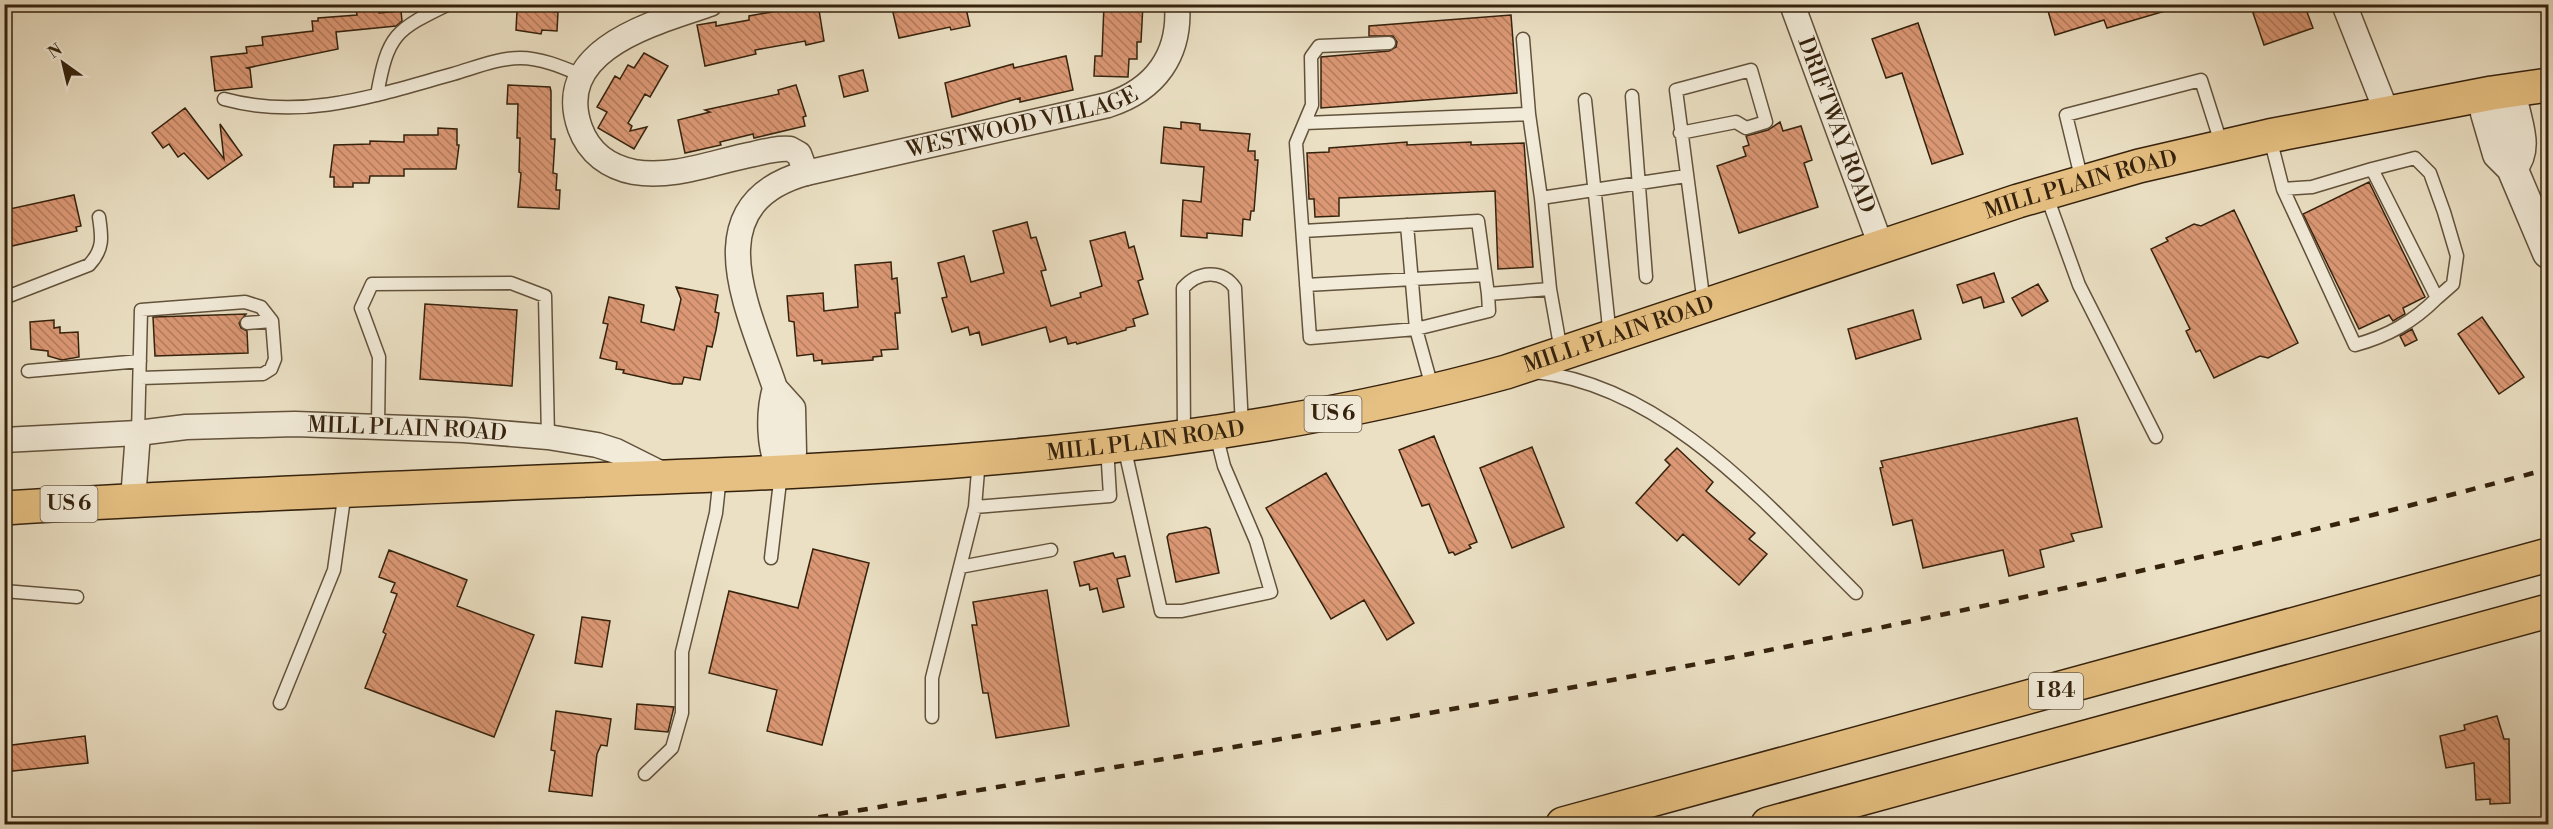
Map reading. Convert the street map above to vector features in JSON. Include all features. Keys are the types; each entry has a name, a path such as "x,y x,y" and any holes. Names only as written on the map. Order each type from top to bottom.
{"main road":[{"name":"MILL PLAIN ROAD","path":"4,508 345,490 781,472 980,458 1229,432 1433,392 1506,372 1881,246 2082,182 2269,136 2492,93 2548,85"},
{"name":"I 84","path":"1563,825 2548,555"},
{"name":"I 84","path":"1768,825 2548,611"}],"street":[{"path":"710,4 656,23 622,39 594,59 581,75 575,101 582,134 596,153 617,167 633,172 666,174 784,148 795,150 806,173"},
{"name":"WESTWOOD VILLAGE","path":"781,472 773,454 771,406 775,388 740,281 740,233 746,213 759,197 783,181 806,173 1107,105 1131,97 1151,82 1167,63 1176,39 1177,4"},
{"name":"DRIFTWAY ROAD","path":"1792,4 1881,246"},
{"path":"2344,4 2387,114"},
{"path":"2492,93 2486,113 2498,154 2512,168 2548,253"},
{"name":"MILL PLAIN ROAD","path":"4,440 138,433 186,427 284,424 378,426 548,437 616,451 669,477"},
{"path":"133,500 138,433"}],"lane":[{"path":"377,94 386,50 393,39 410,23 449,4"},
{"path":"1523,39 1529,114 1541,198 1550,289 1562,354"},
{"path":"1303,231 1478,221 1489,311 1416,329 1310,338 1296,143 1312,105 1311,57 1319,46 1389,43"},
{"path":"224,99 238,103 296,107 338,105 508,58 543,61 581,75"},
{"path":"1680,133 1736,122 1746,128 1766,122 1751,70 1676,90 1680,133 1704,305"},
{"path":"2082,182 2066,115 2135,96 2201,80 2222,146"},
{"path":"1632,96 1646,277"},
{"path":"1585,100 1610,337"},
{"path":"1305,123 1529,114"},
{"path":"2269,136 2283,189 2355,345 2381,338 2417,318 2453,284 2457,256 2430,173 2415,158 2312,187 2283,189"},
{"path":"2372,169 2437,297"},
{"path":"1541,198 1593,192 1686,176"},
{"path":"2045,193 2079,285 2156,437"},
{"path":"4,298 89,265 98,256 103,243 99,217"},
{"path":"1407,225 1416,329 1433,392"},
{"path":"1116,445 1137,501 1161,611 1182,611 1271,592 1256,541 1224,466 1229,432 1235,288 1228,278 1213,273 1190,280 1183,288 1184,438"},
{"path":"1306,285 1485,275"},
{"path":"378,426 379,357 361,308 372,284 511,283 545,296 548,437"},
{"path":"1488,294 1550,289"},
{"path":"138,433 141,310 245,302 261,307 272,321 275,359 271,369 263,374 141,378"},
{"path":"247,323 272,321"},
{"path":"140,331 154,330"},
{"path":"28,371 140,361"},
{"path":"1506,372 1537,372 1569,378 1630,402 1664,422 1736,476 1856,593"},
{"path":"975,507 1110,496 1116,445"},
{"path":"932,717 932,678 975,507 980,458"},
{"path":"771,558 781,472"},
{"path":"645,774 672,748 682,713 682,652 716,513 720,475"},
{"path":"280,702 334,570 345,490"},
{"path":"960,567 1051,550"},
{"path":"4,591 77,597"}],"building":[{"path":"355,4 378,4 379,13 401,11 402,21 396,26 336,32 338,49 247,68 250,69 252,87 215,91 211,57 247,53 246,47 263,45 262,37 313,31 312,21 318,21 318,18 357,15"},
{"path":"521,4 555,4 555,12 558,12 557,31 542,30 541,34 516,30 517,11 521,11"},
{"path":"799,4 818,4 824,41 806,45 805,41 755,50 756,54 705,66 697,25 716,22 716,26 749,20 749,16 799,7"},
{"path":"891,4 965,4 970,26 951,30 950,27 899,38"},
{"path":"1104,4 1143,4 1141,42 1137,42 1137,59 1129,59 1128,77 1094,76 1095,56 1102,56"},
{"path":"2046,4 2171,4 2172,9 2107,28 2104,20 2055,35"},
{"path":"2250,4 2304,4 2313,28 2264,45"},
{"path":"1511,15 1517,93 1321,108 1321,57 1389,51 1396,47 1397,42 1393,36 1369,36 1369,26"},
{"path":"1918,23 1963,154 1932,164 1902,73 1886,78 1872,39"},
{"path":"644,53 668,66 650,97 645,94 628,123 632,126 630,131 647,127 634,149 598,128 607,112 597,107 615,76 620,79 628,65 634,68"},
{"path":"1066,56 1073,90 1020,102 1020,98 952,117 945,83 1013,64 1014,68"},
{"path":"863,70 868,91 844,97 839,76"},
{"path":"508,85 550,87 551,139 555,139 553,173 557,174 556,190 560,190 559,209 518,207 521,173 519,172 520,138 517,138 518,104 507,104"},
{"path":"796,85 806,116 803,117 805,126 754,138 753,134 720,142 721,145 685,153 678,120 710,112 705,110 779,94 778,90"},
{"path":"185,108 224,159 220,124 242,155 208,179 184,153 178,157 169,144 163,148 152,133"},
{"path":"1181,122 1200,124 1200,130 1250,134 1248,151 1255,151 1255,160 1258,160 1254,211 1251,211 1250,220 1243,219 1242,236 1207,233 1207,238 1181,236 1183,200 1201,202 1204,167 1161,163 1164,127 1181,129"},
{"path":"1780,122 1783,131 1801,126 1812,160 1804,163 1818,207 1739,233 1717,166 1746,156 1743,147 1749,145 1746,136 1768,130"},
{"path":"438,128 457,129 457,145 459,145 456,169 404,169 404,176 370,176 369,183 353,183 353,187 334,187 334,177 330,177 334,145 370,144 370,141 404,142 404,135 438,135"},
{"path":"1407,142 1407,145 1471,142 1471,145 1524,143 1533,267 1498,269 1495,191 1339,198 1339,216 1315,217 1314,199 1309,199 1307,153 1329,152 1329,148"},
{"path":"2369,182 2425,297 2403,308 2405,314 2393,321 2389,315 2359,329 2303,214"},
{"path":"74,195 81,226 76,227 77,231 12,246 5,210"},
{"path":"2234,210 2298,343 2268,358 2260,356 2214,378 2200,350 2196,352 2186,331 2190,329 2151,249 2168,241 2166,238 2194,224 2201,226"},
{"path":"1027,222 1031,238 1036,237 1046,270 1041,271 1051,306 1081,297 1080,293 1102,286 1090,241 1125,232 1129,248 1134,246 1143,279 1138,281 1148,314 1133,319 1135,326 1126,328 1126,330 1077,344 1076,342 1068,344 1066,337 1050,342 1046,327 982,345 979,332 970,335 968,327 952,332 942,298 947,297 938,263 964,256 971,282 1004,273 993,231"},
{"path":"891,262 892,279 897,278 900,313 895,313 898,349 881,350 882,356 873,357 873,360 822,364 822,360 814,361 813,354 797,356 794,322 789,321 787,296 823,293 824,311 858,307 855,265"},
{"path":"1994,273 2004,302 1984,308 1981,297 1963,303 1957,285"},
{"path":"2038,284 2048,301 2022,316 2012,298"},
{"path":"676,287 718,295 715,312 719,313 716,330 712,347 707,346 700,380 684,377 682,384 673,384 623,373 624,370 616,369 617,362 600,358 608,324 603,323 609,297 644,305 641,322 674,330 681,299"},
{"path":"425,304 517,310 512,386 420,379"},
{"path":"1913,310 1921,339 1856,359 1848,329"},
{"path":"246,314 239,323 241,328 247,331 248,353 155,356 153,317"},
{"path":"2482,317 2524,377 2499,394 2458,334"},
{"path":"54,320 54,328 60,327 60,333 78,332 79,357 62,360 48,356 48,351 31,349 30,322"},
{"path":"2412,329 2417,340 2405,346 2400,336"},
{"path":"2077,418 2102,527 2071,534 2074,541 2040,550 2044,567 2009,576 2003,550 1923,568 1912,520 1893,525 1880,468 1883,467 1881,461"},
{"path":"1434,436 1477,542 1469,545 1471,548 1455,555 1453,552 1449,553 1429,504 1422,506 1399,450"},
{"path":"1532,447 1564,527 1512,548 1480,468"},
{"path":"1677,448 1713,482 1706,491 1755,533 1749,539 1767,554 1739,585 1683,534 1677,541 1636,503 1670,465 1665,460"},
{"path":"1326,473 1414,623 1387,640 1364,600 1331,619 1266,508"},
{"path":"1206,527 1210,529 1219,573 1176,582 1167,537 1169,534"},
{"path":"813,549 869,563 822,745 767,731 777,690 709,673 729,591 798,608"},
{"path":"389,550 467,580 457,606 534,635 494,737 365,688 386,634 383,632 397,594 391,592 395,583 379,577"},
{"path":"1113,553 1115,558 1125,556 1130,576 1117,579 1124,607 1103,612 1097,588 1090,590 1089,584 1080,586 1074,562"},
{"path":"1047,590 1069,726 996,738 988,693 983,693 972,625 977,625 973,602"},
{"path":"582,617 610,621 602,667 575,663"},
{"path":"637,704 674,707 668,732 635,729"},
{"path":"556,711 611,719 607,746 601,745 597,754 592,796 549,791 555,751 551,750"},
{"path":"2497,716 2504,739 2509,739 2510,803 2490,804 2490,799 2476,800 2474,763 2446,768 2440,736 2465,730 2464,725"},
{"path":"85,736 88,763 4,772 4,746"}],"railway":[{"path":"779,824 1504,700 1845,635 2249,546 2548,469"}]}
